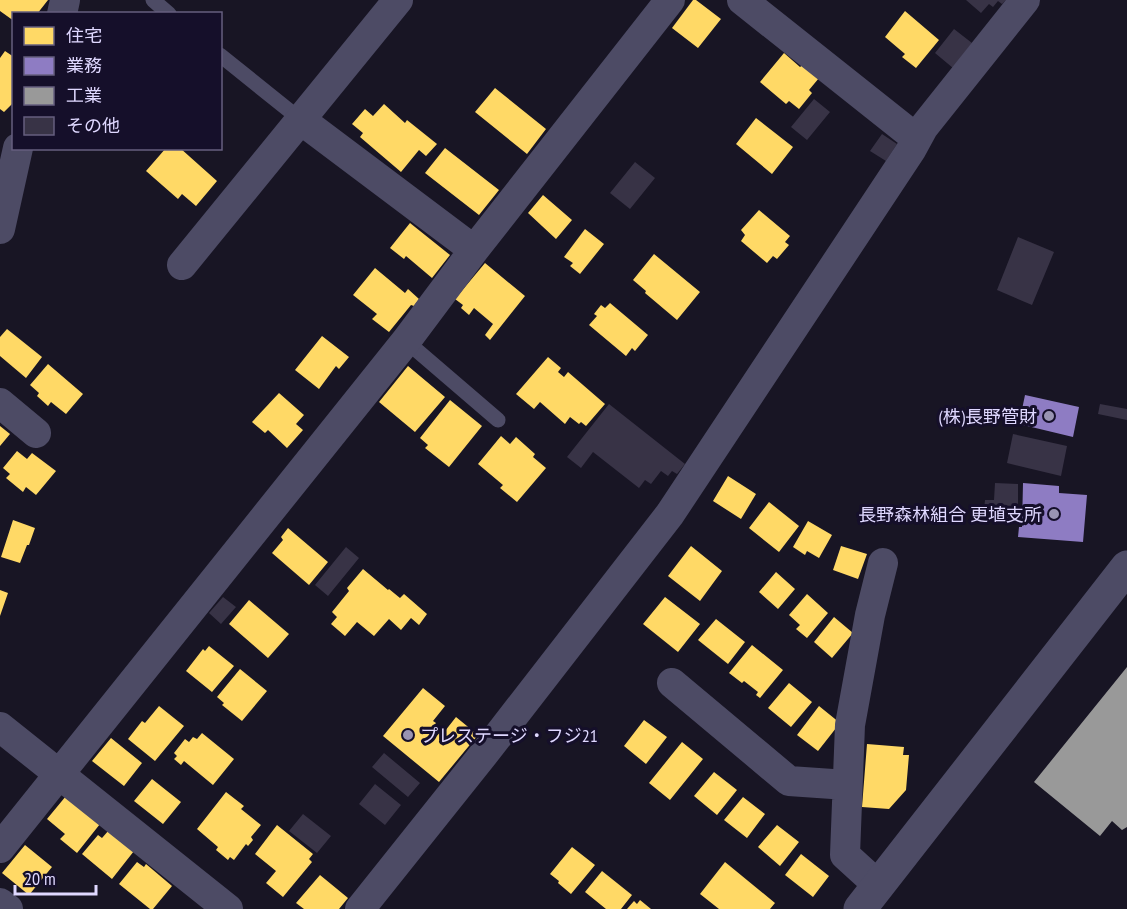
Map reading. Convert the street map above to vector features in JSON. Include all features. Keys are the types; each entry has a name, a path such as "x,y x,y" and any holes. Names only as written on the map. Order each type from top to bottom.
{"street":[{"path":"182,264 398,0"},
{"path":"0,848 406,341 474,250 670,0"},
{"path":"742,0 917,139"},
{"path":"360,909 670,514 923,128 1025,0"},
{"path":"301,120 474,250"},
{"path":"0,229 18,150"},
{"path":"0,403 36,433"},
{"path":"884,563 870,615 850,725 847,785 845,855 870,897 1127,567"},
{"path":"672,683 789,781 847,785"},
{"path":"0,727 228,909"},
{"path":"0,903 8,909"}],"lane":[{"path":"153,0 167,12"},
{"path":"222,57 301,120"},
{"path":"406,341 498,420"}],"building: 住宅":[{"path":"0,0 48,0 39,12 12,12 12,20 0,11"},
{"path":"693,0 721,19 698,48 672,28"},
{"path":"905,11 939,40 916,68 902,57 905,54 885,37"},
{"path":"5,51 12,56 12,104 4,112 0,109 0,58"},
{"path":"784,53 800,67 803,65 819,78 809,90 812,93 799,109 789,101 786,104 760,82"},
{"path":"495,88 546,129 527,154 475,112"},
{"path":"384,104 405,123 407,120 437,144 426,156 419,150 401,172 360,137 363,133 352,124 365,109 373,116"},
{"path":"756,118 793,147 772,174 736,144"},
{"path":"445,148 499,190 479,215 425,173"},
{"path":"164,150 182,150 217,181 196,206 182,194 178,199 146,171"},
{"path":"543,195 572,220 556,239 528,213"},
{"path":"759,210 790,236 785,242 789,245 777,259 773,256 767,263 741,241 745,235 741,230"},
{"path":"410,223 450,255 432,278 406,256 404,259 390,248"},
{"path":"585,229 604,244 580,274 570,266 573,263 564,257"},
{"path":"654,254 700,292 677,320 633,280"},
{"path":"485,263 525,296 490,340 485,335 493,324 474,308 469,315 461,308 463,305 455,299"},
{"path":"375,268 405,293 408,289 419,299 414,306 411,305 389,332 372,319 377,314 353,295"},
{"path":"610,303 648,335 635,351 632,348 626,356 589,325 597,316 594,314 601,305 605,308"},
{"path":"7,329 42,357 26,378 0,356 0,337"},
{"path":"322,336 349,357 339,369 336,366 319,389 295,370"},
{"path":"548,357 561,368 558,372 564,377 568,372 605,404 586,426 570,417 565,424 540,402 534,409 516,394"},
{"path":"48,364 83,394 66,414 51,402 48,406 37,396 39,393 30,385"},
{"path":"408,366 445,397 415,432 379,402"},
{"path":"279,393 304,415 296,424 303,430 287,448 268,430 265,433 252,422"},
{"path":"450,400 482,426 449,467 425,448 428,445 420,438"},
{"path":"0,426 10,434 0,446"},
{"path":"501,436 510,444 516,437 535,454 533,457 546,468 517,502 500,488 503,485 478,464"},
{"path":"17,451 27,459 32,453 56,471 36,495 26,487 23,492 6,478 10,474 3,468"},
{"path":"728,476 756,494 741,519 713,501"},
{"path":"769,502 799,526 779,552 749,528"},
{"path":"13,520 35,528 20,563 1,557"},
{"path":"808,521 832,535 819,558 807,551 805,555 793,547"},
{"path":"288,528 328,562 309,585 272,553 283,540 281,537"},
{"path":"691,546 722,571 700,601 668,576"},
{"path":"841,546 867,554 858,579 833,570"},
{"path":"363,569 400,598 404,594 427,614 419,625 411,618 401,630 389,619 374,636 357,622 345,636 331,624 337,617 332,612 349,591 347,588"},
{"path":"776,572 795,589 778,609 759,592"},
{"path":"0,590 8,593 0,616"},
{"path":"807,594 828,613 807,638 796,629 800,625 789,615"},
{"path":"665,597 700,624 678,652 643,624"},
{"path":"249,600 289,634 268,658 229,624"},
{"path":"834,617 853,633 832,658 814,642"},
{"path":"716,619 745,642 728,664 698,640"},
{"path":"752,645 783,670 760,698 756,695 758,692 729,673"},
{"path":"209,646 234,666 212,692 186,671 203,649 205,651"},
{"path":"240,669 267,691 242,721 222,705 224,703 217,697"},
{"path":"789,683 812,702 791,727 768,708"},
{"name":"プレステージ・フジ21","path":"423,688 445,706 433,721 436,723 428,732 435,738 443,729 445,731 456,717 478,735 439,782 383,736"},
{"path":"159,706 184,726 155,761 128,739 142,721 145,723"},
{"path":"819,706 840,723 818,751 797,735"},
{"path":"644,720 667,737 646,764 624,746"},
{"path":"202,733 234,759 213,785 184,761 181,765 174,759 177,756 174,753 185,739 189,742 193,737 197,739"},
{"path":"111,738 142,763 124,786 92,761"},
{"path":"682,742 703,759 670,800 649,783"},
{"path":"867,744 904,747 903,755 909,755 906,790 889,809 862,807"},
{"path":"714,772 737,790 717,815 694,796"},
{"path":"152,779 181,802 163,824 134,801"},
{"path":"226,792 244,806 241,809 261,825 251,837 253,840 248,846 246,844 234,860 230,857 228,860 216,850 218,847 197,829"},
{"path":"66,796 100,824 77,853 60,839 65,834 47,819"},
{"path":"743,797 765,814 747,838 724,820"},
{"path":"277,825 313,854 309,859 312,862 283,897 266,883 276,871 255,854"},
{"path":"777,825 799,842 780,866 758,847"},
{"path":"109,830 134,851 112,879 82,854 98,835 102,838"},
{"path":"25,845 52,867 29,895 2,873"},
{"path":"572,847 595,865 571,894 550,874"},
{"path":"801,854 829,876 813,897 785,875"},
{"path":"137,862 144,867 146,864 172,886 153,909 119,884"},
{"path":"725,862 775,903 770,909 719,909 700,894"},
{"path":"602,871 632,895 621,909 606,909 585,892"},
{"path":"320,875 348,898 339,909 304,909 296,903"},
{"path":"640,900 651,909 627,909 634,901 637,904"}],"building: 業務":[{"name":"(株)長野管財","path":"1025,395 1079,407 1073,437 1019,424"},
{"name":"長野森林組合 更埴支所","path":"1023,483 1059,486 1059,493 1087,495 1083,542 1018,537 1019,527 1022,527"}],"building: 工業":[{"path":"1127,667 1127,827 1122,830 1112,821 1100,836 1034,782"}],"building: その他":[{"path":"966,0 1006,0 1002,4 998,1 993,7 989,4 981,13"},
{"path":"954,29 972,43 953,68 935,53"},
{"path":"814,99 830,112 807,140 791,127"},
{"path":"882,134 897,144 886,161 870,151"},
{"path":"635,162 655,178 630,209 610,193"},
{"path":"1018,237 1054,252 1032,305 997,290"},
{"path":"609,404 685,464 677,474 672,471 668,476 661,471 651,484 645,480 639,488 593,452 581,468 567,457"},
{"path":"1100,404 1127,409 1127,420 1098,414"},
{"path":"1013,434 1067,446 1061,476 1007,463"},
{"path":"995,483 1018,484 1018,523 983,521 985,500 994,500"},
{"path":"346,547 359,558 328,596 315,585"},
{"path":"223,597 236,607 221,624 209,613"},
{"path":"384,753 420,783 408,797 372,767"},
{"path":"375,784 401,805 385,825 359,804"},
{"path":"303,814 331,836 317,853 289,831"}],"place":[{"name":"(株)長野管財","path":"1049,416"},
{"name":"長野森林組合 更埴支所","path":"1054,514"},
{"name":"プレステージ・フジ21","path":"408,735"}]}
